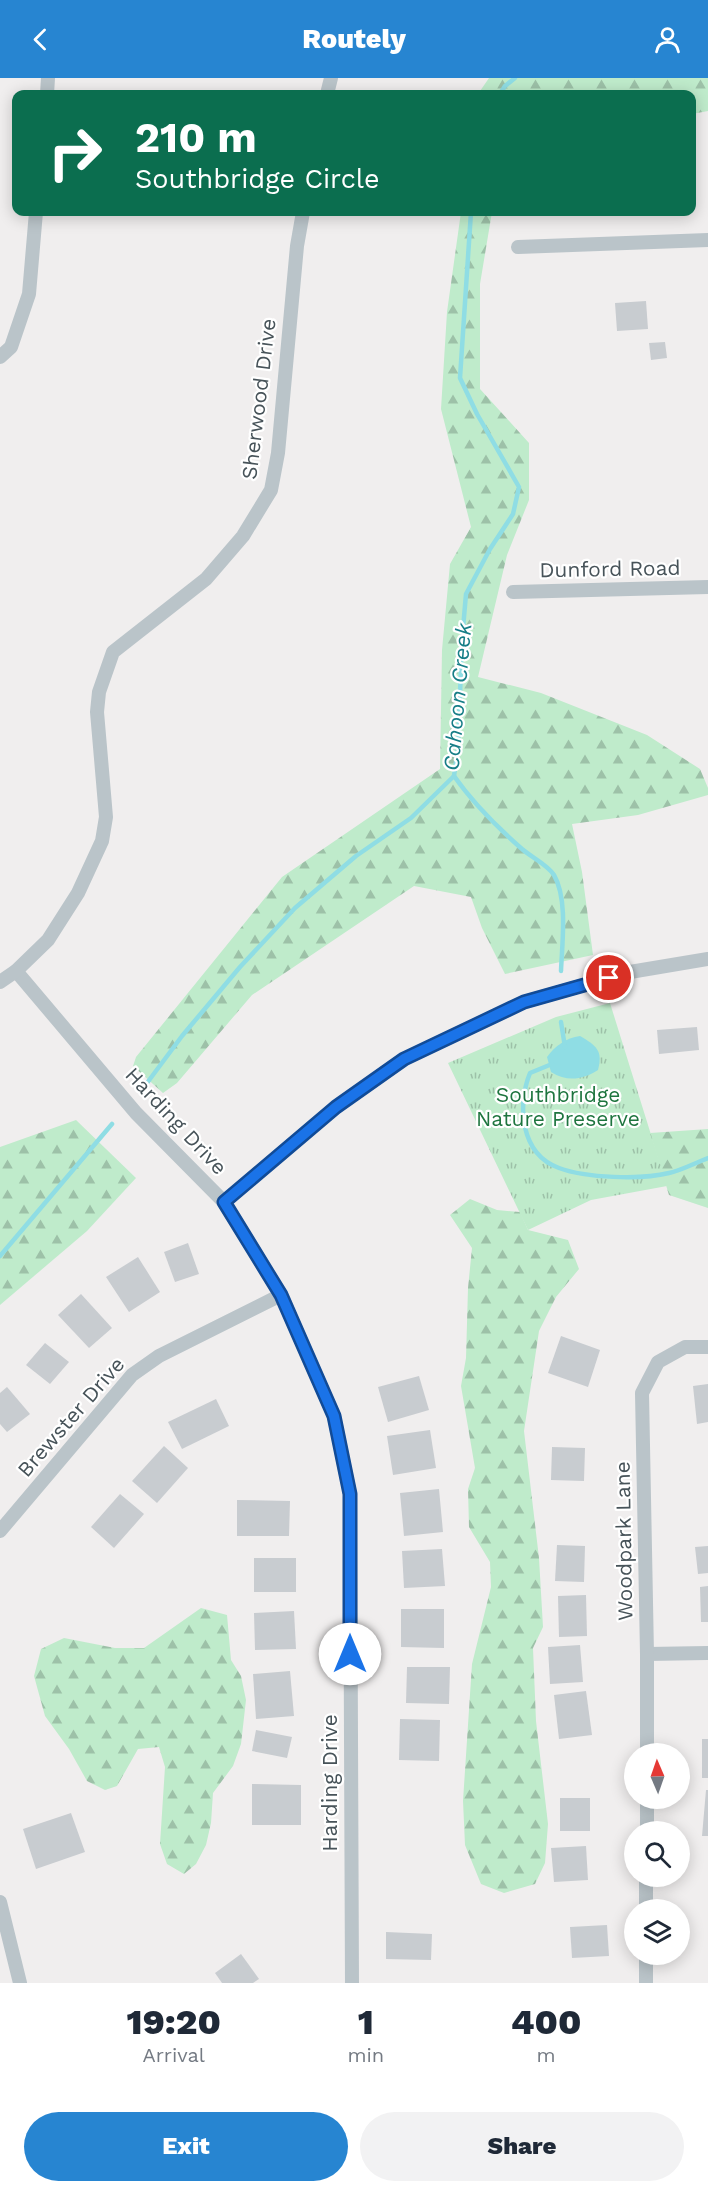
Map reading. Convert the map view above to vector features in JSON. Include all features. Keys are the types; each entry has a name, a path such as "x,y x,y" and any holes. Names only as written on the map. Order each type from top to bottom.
{"street":[{"path":"0,357 11,347 29,294 36,216"},
{"name":"Sherwood Drive","path":"0,982 16,971 48,940 78,893 102,841 106,817 97,712 99,692 113,652 206,579 243,536 271,490 278,453 297,246 302,216"},
{"path":"519,247 708,240"},
{"name":"Dunford Road","path":"513,592 708,587"},
{"path":"224,1202 336,1107 404,1059 524,1002 630,972 708,959"},
{"name":"Harding Drive","path":"16,971 136,1113 224,1202 281,1295 334,1416 350,1494 352,1983"},
{"name":"Brewster Drive","path":"0,1531 132,1375 159,1356 281,1295"},
{"name":"Woodpark Lane","path":"647,1743 648,1654 642,1393 658,1362 685,1347 708,1347"},
{"path":"648,1654 708,1653"},
{"path":"0,1902 20,1983"},
{"path":"646,1965 646,1983"}],"green space":[{"path":"489,78 708,78 708,111 696,113 696,90 481,90"},
{"path":"460,216 491,216 480,284 480,389 529,443 529,500 507,555 478,677 541,693 647,735 700,769 708,788 708,795 638,815 572,824 582,872 593,955 505,974 482,928 471,897 414,886 252,995 177,1083 163,1093 133,1066 136,1057 282,877 440,769 442,650 450,564 471,527 441,409 447,312"},
{"name":"Southbridge Nature Preserve","path":"610,1003 667,1186 591,1200 528,1230 448,1063 556,1017"},
{"path":"76,1120 136,1178 87,1231 0,1305 0,1147"},
{"path":"708,1129 708,1208 669,1195 650,1133"},
{"path":"470,1199 497,1210 520,1212 528,1230 568,1240 579,1269 556,1297 539,1331 524,1431 539,1558 543,1627 533,1648 536,1721 548,1824 545,1863 535,1884 504,1893 481,1884 465,1845 463,1801 472,1664 491,1587 490,1562 469,1527 468,1489 475,1468 461,1386 466,1358 468,1288 472,1248 450,1215"},
{"path":"201,1608 227,1615 231,1660 241,1676 246,1700 241,1744 233,1766 213,1793 211,1823 206,1845 196,1864 184,1874 167,1864 160,1844 165,1767 159,1747 138,1749 117,1786 105,1790 87,1781 69,1749 45,1716 34,1676 41,1649 64,1638 115,1648 144,1648"}],"water":[{"path":"580,1036 597,1050 600,1058 598,1070 575,1079 551,1072 547,1057 550,1053 557,1046"}],"building":[{"path":"646,301 648,329 617,331 615,303"},
{"path":"665,342 667,358 651,360 649,343"},
{"path":"697,1027 699,1050 659,1054 657,1030"},
{"path":"188,1243 199,1274 175,1282 164,1252"},
{"path":"138,1257 160,1292 129,1312 106,1277"},
{"path":"81,1294 112,1328 89,1348 58,1315"},
{"path":"561,1336 600,1350 588,1387 548,1373"},
{"path":"45,1343 69,1362 50,1384 26,1365"},
{"path":"419,1376 429,1410 388,1422 378,1387"},
{"path":"708,1384 708,1422 697,1424 693,1386"},
{"path":"7,1387 30,1414 7,1432 0,1424 0,1393"},
{"path":"216,1399 229,1426 182,1449 168,1422"},
{"path":"430,1430 436,1468 393,1475 387,1436"},
{"path":"164,1446 188,1468 157,1503 132,1481"},
{"path":"552,1447 585,1448 584,1481 551,1480"},
{"path":"439,1489 443,1532 404,1536 400,1493"},
{"path":"120,1494 144,1514 114,1548 91,1527"},
{"path":"237,1500 290,1501 289,1536 237,1536"},
{"path":"557,1545 585,1546 584,1582 555,1581"},
{"path":"708,1546 708,1573 698,1574 695,1547"},
{"path":"442,1549 445,1586 404,1588 402,1551"},
{"path":"254,1558 296,1558 296,1592 254,1592"},
{"path":"708,1586 708,1622 701,1622 700,1587"},
{"path":"586,1595 587,1636 559,1637 558,1596"},
{"path":"401,1609 444,1609 444,1648 401,1647"},
{"path":"294,1611 296,1649 255,1650 254,1613"},
{"path":"580,1645 583,1682 550,1684 548,1647"},
{"path":"407,1667 450,1667 449,1704 406,1703"},
{"path":"290,1671 294,1716 256,1719 253,1674"},
{"path":"586,1691 592,1735 559,1739 554,1695"},
{"path":"400,1719 440,1720 439,1761 399,1760"},
{"path":"256,1730 292,1737 287,1758 252,1751"},
{"path":"702,1739 708,1739 708,1778 702,1778"},
{"path":"252,1784 301,1785 301,1825 252,1825"},
{"path":"706,1790 708,1790 708,1836 702,1836"},
{"path":"560,1798 590,1798 590,1831 560,1831"},
{"path":"71,1813 85,1852 36,1869 23,1829"},
{"path":"586,1846 588,1880 554,1882 551,1848"},
{"path":"607,1925 609,1956 572,1958 570,1927"},
{"path":"386,1932 432,1934 431,1960 386,1959"},
{"path":"241,1954 259,1979 253,1983 222,1983 215,1973"}],"waterway":[{"name":"Cahoon Creek","path":"502,90 515,78"},
{"name":"Cahoon Creek","path":"147,1083 182,1036 240,967 295,908 356,856 411,818 454,776 458,748 466,594 490,549 513,514 519,487 477,414 460,378 471,216"},
{"path":"454,776 469,796 495,823 554,875 563,909 561,971"},
{"path":"561,1022 565,1047"},
{"path":"552,1064 530,1073 523,1113 529,1140 536,1152 546,1161 559,1168 584,1174 644,1177 669,1173 708,1158"},
{"name":"Cahoon Creek","path":"0,1256 112,1124"}],"route":[{"path":"350,1654 350,1494 334,1416 281,1295 224,1202 336,1107 404,1059 524,1002 609,978"}]}
